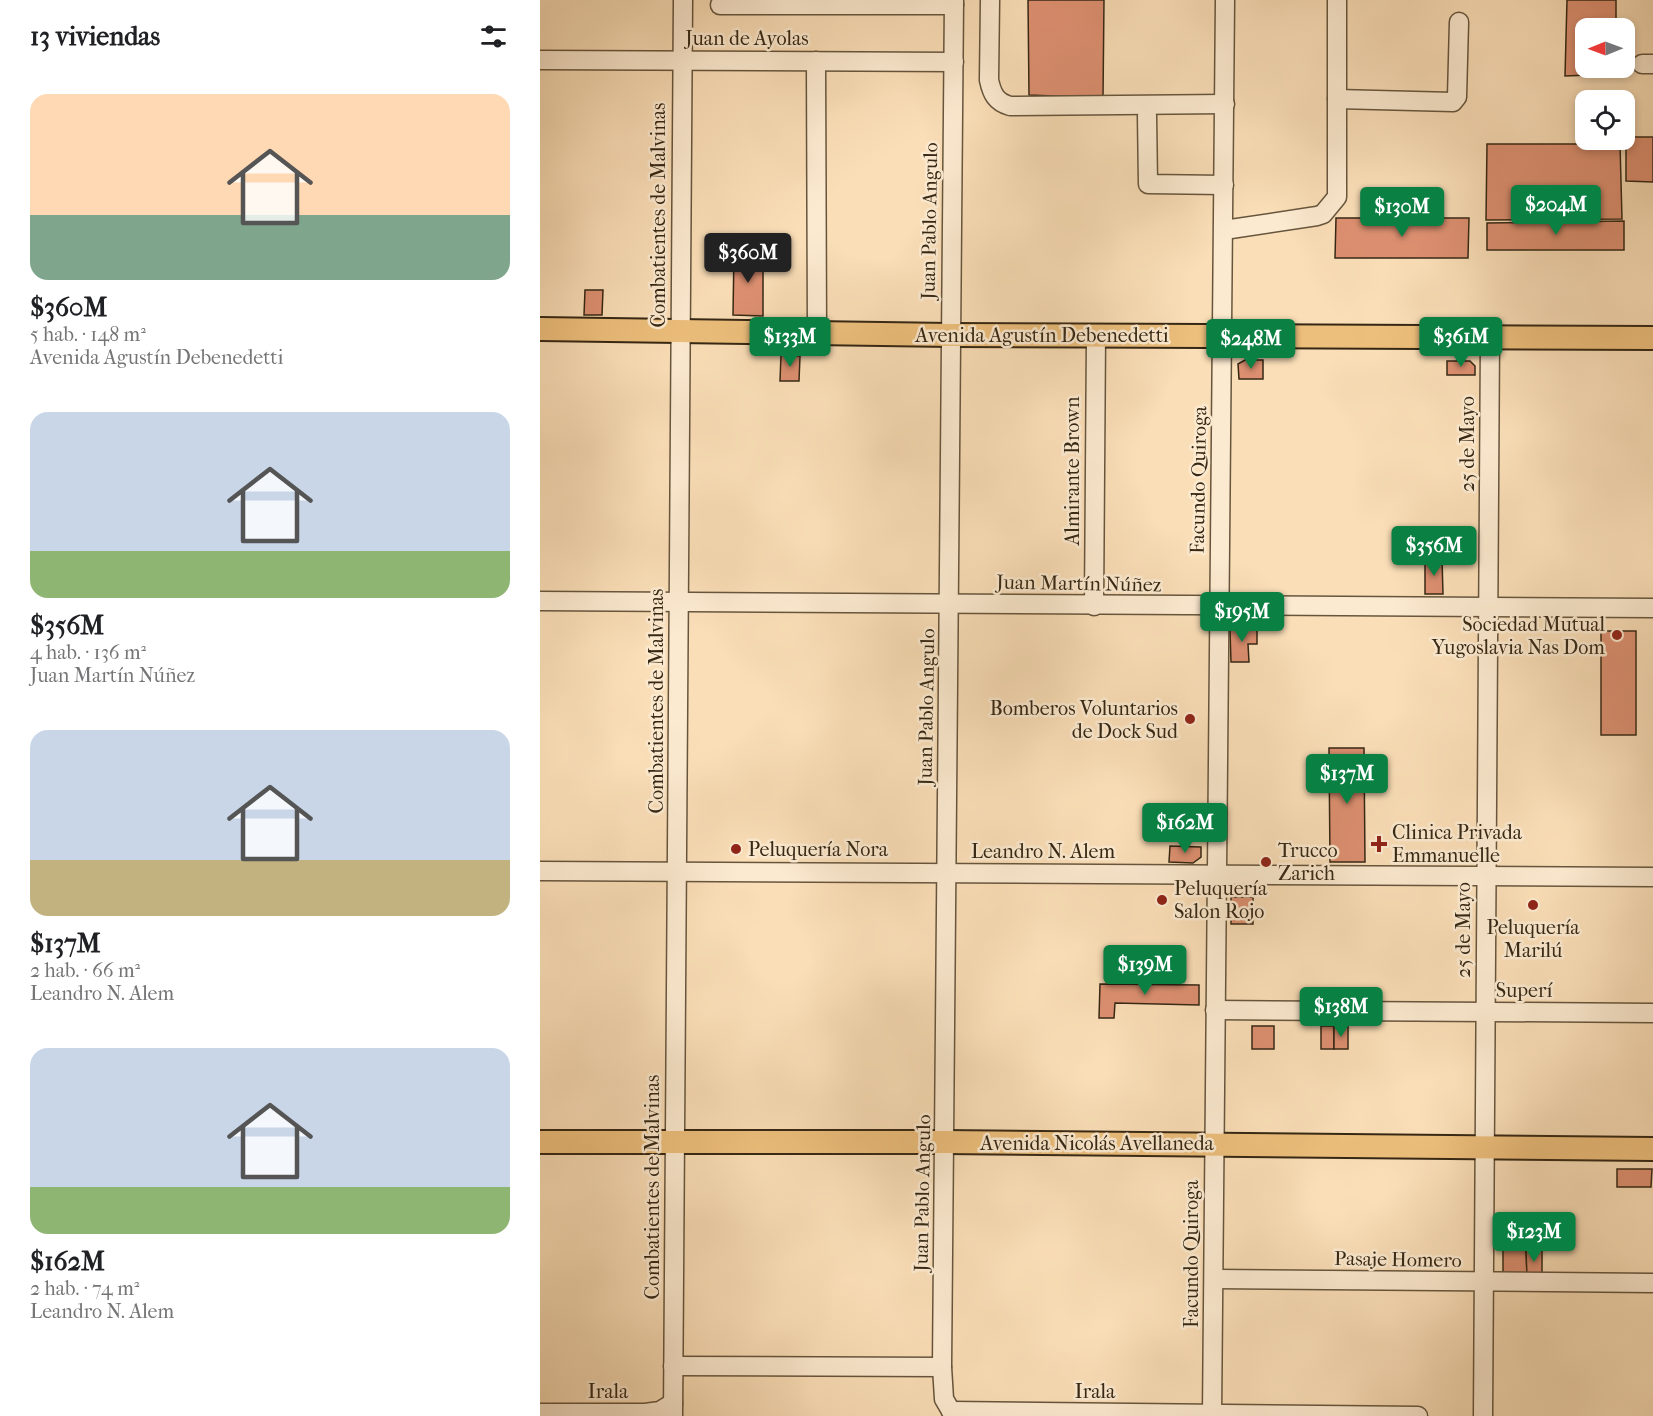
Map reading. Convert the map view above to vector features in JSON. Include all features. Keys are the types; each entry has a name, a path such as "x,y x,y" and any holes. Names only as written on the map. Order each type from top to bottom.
{"main road":[{"name":"Avenida Agustín Debenedetti","path":"540,329 679,329 950,335 1653,338"},
{"name":"Avenida Nicolás Avellaneda","path":"540,1142 945,1142 1653,1149"}],"street":[{"name":"Combatientes de Malvinas","path":"673,1409 683,0"},
{"path":"990,0 989,80 991,90 1001,104 1010,106 1225,104"},
{"name":"Facundo Quiroga","path":"1212,1415 1225,0"},
{"path":"1224,230 1317,216 1332,205 1337,197 1336,0"},
{"path":"720,4 954,3"},
{"name":"Juan Pablo Angulo","path":"950,1414 944,1399 942,1367 954,3"},
{"path":"1337,99 1453,102 1457,97 1459,22"},
{"name":"Juan de Ayolas","path":"540,60 954,62"},
{"path":"816,61 817,333"},
{"path":"1147,115 1148,184 1224,185"},
{"name":"Almirante Brown","path":"1094,606 1096,335"},
{"name":"25 de Mayo","path":"1483,1416 1490,337"},
{"name":"Juan Martín Núñez","path":"540,601 1653,609"},
{"name":"Leandro N. Alem","path":"540,871 1653,877"},
{"name":"Superí","path":"1215,1010 1653,1013"},
{"name":"Pasaje Homero","path":"1214,1280 1653,1283"},
{"path":"673,1366 942,1367"},
{"name":"Irala","path":"540,1413 645,1413 673,1409"},
{"name":"Irala","path":"950,1414 1418,1416"}],"building":[{"path":"1028,0 1104,0 1103,98 1029,95"},
{"path":"1567,0 1616,0 1616,18 1575,18 1575,76 1565,76"},
{"path":"1635,137 1653,137 1653,182 1626,181 1626,150 1635,150"},
{"path":"1487,144 1575,144 1575,150 1620,150 1622,219 1486,220"},
{"path":"1336,218 1469,218 1468,258 1335,258"},
{"path":"1624,221 1624,250 1487,250 1487,223"},
{"path":"734,252 763,252 763,316 733,315"},
{"path":"585,290 603,290 602,315 584,315"},
{"path":"781,355 800,356 799,381 780,381"},
{"path":"1245,360 1263,360 1263,379 1239,379 1238,364"},
{"path":"1447,361 1470,361 1475,366 1475,375 1447,375"},
{"path":"1425,559 1442,559 1443,594 1425,594"},
{"path":"1233,628 1257,628 1257,644 1248,644 1249,662 1231,662 1230,631"},
{"path":"1601,631 1636,631 1636,735 1601,735"},
{"path":"1329,748 1364,748 1365,862 1330,862"},
{"path":"1170,846 1201,847 1201,857 1193,863 1169,862"},
{"path":"1231,897 1253,897 1253,924 1231,924"},
{"path":"1100,984 1199,985 1199,1005 1115,1003 1114,1018 1099,1018"},
{"path":"1252,1026 1274,1026 1274,1049 1252,1049"},
{"path":"1321,1026 1334,1026 1334,1049 1321,1049"},
{"path":"1334,1026 1348,1026 1348,1049 1334,1049"},
{"path":"1617,1169 1652,1169 1651,1187 1617,1187"},
{"path":"1503,1249 1526,1250 1527,1276 1503,1276"},
{"path":"1526,1250 1542,1250 1542,1276 1527,1276"}],"place":[{"name":"Sociedad Mutual Yugoslavia Nas Dom","path":"1617,635"},
{"name":"Bomberos Voluntarios de Dock Sud","path":"1190,719"},
{"name":"Clinica Privada Emmanuelle","path":"1379,844"},
{"name":"Peluquería Nora","path":"736,849"},
{"name":"Trucco Zarich","path":"1266,862"},
{"name":"Peluquería Salon Rojo","path":"1162,900"},
{"name":"Peluquería Marilú","path":"1533,905"}]}
